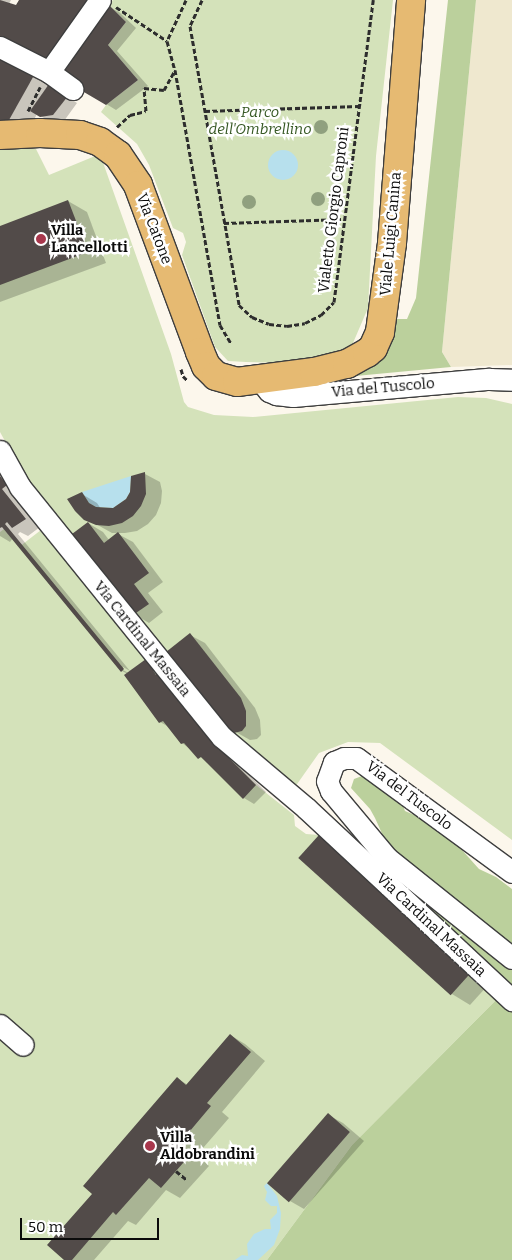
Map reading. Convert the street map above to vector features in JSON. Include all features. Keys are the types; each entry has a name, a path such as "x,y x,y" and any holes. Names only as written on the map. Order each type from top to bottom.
{"main road":[{"name":"Viale Luigi Canina","path":"260,380 347,364 363,357 377,340 390,261 411,0"},
{"name":"Via Catone","path":"0,136 40,133 80,135 100,142 118,155 138,185 206,366 222,380 237,382 260,380"}],"street":[{"path":"47,76 105,1"},
{"path":"0,47 72,89"},
{"name":"Via del Tuscolo","path":"260,380 269,391 292,396 471,380 512,380"},
{"name":"Via Cardinal Massaia","path":"0,451 20,488 222,737 306,808 512,1000"},
{"name":"Via del Tuscolo","path":"331,791 327,781 334,762 344,758 356,758 512,872"},
{"path":"306,808 331,791 387,858 512,958"},
{"path":"0,1025 24,1045"}],"path":[{"path":"186,0 167,42 175,70 220,325 232,343"},
{"name":"Vialetto Giorgio Caproni","path":"202,0 190,26 239,305 252,317 269,324 287,326 305,323 321,315 334,302 373,0"},
{"path":"105,1 167,42"},
{"path":"118,125 130,115 146,111 144,88 164,90 175,70"},
{"path":"24,118 47,76"},
{"path":"205,111 359,106"},
{"path":"224,223 344,219"},
{"path":"176,1171 187,1180"}],"shaded area":[{"path":"476,0 512,0 512,365 451,367 442,352"}],"green space":[{"name":"Parco dell'Ombrellino","path":"113,0 393,0 376,156 368,308 353,343 342,352 295,363 246,362 228,361 215,347 182,255 186,242 183,233 173,228 149,165 137,144 101,112 106,105 138,80 108,45 126,22 109,5"},
{"path":"448,0 476,0 442,352 451,367 345,377 392,319 407,319 416,298"},
{"name":"Villa Lancellotti","path":"22,147 36,149 49,175 100,154 171,354 184,402 188,407 214,415 253,417 458,397 486,398 512,404 512,840 380,743 348,742 319,753 295,787 226,728 133,615 72,534 27,481 0,432 0,149"},
{"name":"Villa Aldobrandini","path":"4,529 19,547 41,530 214,743 256,785 294,815 295,826 306,834 319,835 503,993 352,1145 267,1260 0,1260 0,532"},
{"path":"362,776 400,798 405,811 419,817 453,840 479,869 496,877 512,889 512,1260 267,1260 352,1145 503,993 462,939 413,896 390,868 389,849 375,818 370,809 351,788 354,779"}],"water":[{"path":"283,150 294,154 298,165 294,176 283,180 272,176 268,165 272,154"},
{"path":"131,476 130,492 126,499 113,508 96,507 89,503 82,492"},
{"path":"267,1183 277,1196 281,1213 280,1229 274,1245 258,1260 235,1260 242,1255 248,1256 247,1244 254,1234 265,1229 271,1229 270,1220 277,1213 277,1206 271,1206 265,1200 267,1192 264,1186"}],"building":[{"path":"0,0 16,5 19,0 88,0 46,66 0,41"},
{"path":"109,5 126,22 108,45 138,80 106,105 60,78"},
{"path":"0,51 37,70 9,120 0,121"},
{"path":"49,84 68,96 53,115 40,117 30,111"},
{"name":"Villa Lancellotti","path":"68,200 88,252 0,285 0,226"},
{"path":"145,472 146,494 141,506 133,516 122,523 109,526 96,525 84,520 67,499 82,492 89,503 96,507 113,508 126,499 130,492 131,476"},
{"path":"0,476 7,485 2,489 26,519 12,528 7,522 5,524 124,669 121,672 2,527 0,528"},
{"path":"88,522 104,543 118,532 149,573 134,584 149,604 133,615 72,534"},
{"path":"190,633 241,698 246,711 246,726 242,731 234,733 226,728 166,652"},
{"path":"146,659 156,675 159,672 214,743 256,785 243,799 201,757 198,759 184,743 181,744 163,721 159,723 124,675"},
{"path":"319,835 471,972 451,995 298,858"},
{"name":"Villa Aldobrandini","path":"230,1034 251,1052 207,1103 211,1106 179,1144 191,1154 161,1188 149,1178 116,1215 113,1212 72,1260 64,1260 47,1245 92,1194 83,1186 177,1077 186,1085"},
{"path":"328,1113 350,1132 289,1202 267,1183"}],"place":[{"name":"Villa Lancellotti","path":"41,239"},
{"name":"Villa Aldobrandini","path":"150,1146"}]}
